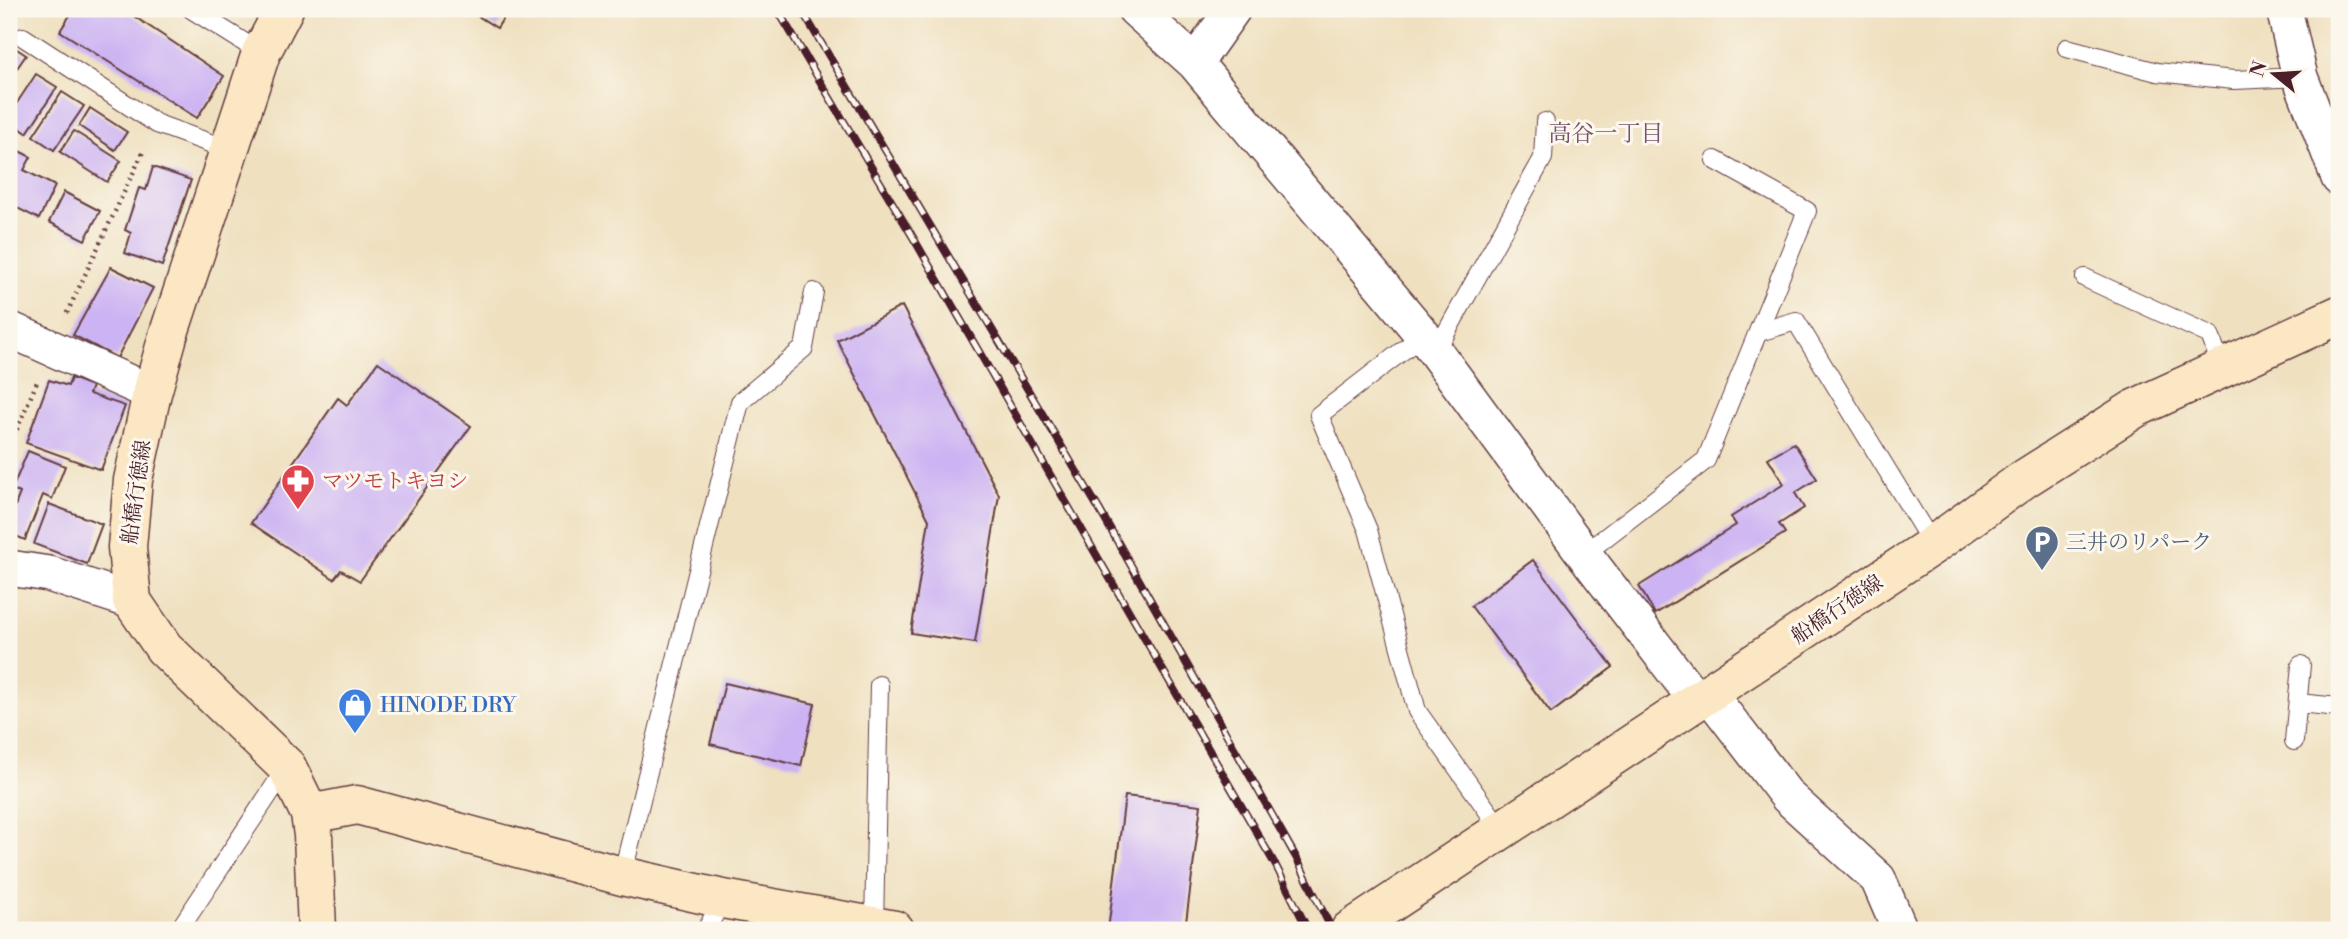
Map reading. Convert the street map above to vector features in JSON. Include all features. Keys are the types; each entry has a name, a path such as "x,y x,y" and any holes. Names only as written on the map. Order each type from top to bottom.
{"main road":[{"name":"船橋行徳線","path":"284,9 261,53 152,393 133,480 127,547 132,601 164,648 287,767 310,814 317,930"},
{"name":"船橋行徳線","path":"1350,930 1933,545 2024,479 2136,408 2339,315"},
{"path":"310,814 357,805 622,876 714,915 885,928"}],"street":[{"path":"1135,9 1195,64 1430,343 1584,554 1703,698 1788,797 1878,879 1900,930"},
{"path":"1195,64 1233,9"},
{"path":"2284,9 2300,77 2339,178"},
{"path":"9,329 152,393"},
{"path":"9,568 49,574 132,601"}],"lane":[{"path":"191,9 261,53"},
{"path":"23,37 157,124 229,150"},
{"path":"2067,48 2157,72 2234,80 2300,77"},
{"path":"1502,831 1418,711 1368,530 1319,415 1430,343 1543,158 1545,122"},
{"path":"1584,554 1706,460 1807,211 1716,160"},
{"path":"2085,278 2210,335 2222,368"},
{"path":"622,876 740,402 804,348 814,292"},
{"path":"1759,332 1796,321 1933,545"},
{"path":"2294,741 2301,664"},
{"path":"879,685 885,928"},
{"path":"2298,703 2339,707"},
{"path":"179,930 287,767"}],"path":[{"path":"14,436 51,348 157,124"}],"building":[{"path":"74,9 123,9 224,76 197,118 60,31"},
{"path":"467,9 509,9 497,28"},
{"path":"9,44 26,55 9,80"},
{"path":"36,74 57,87 27,133 9,121 9,115"},
{"path":"62,92 84,106 54,150 33,136"},
{"path":"90,108 127,132 115,150 79,126"},
{"path":"74,131 121,161 107,182 60,152"},
{"path":"13,148 31,157 24,170 55,186 39,219 9,204 9,156"},
{"path":"153,167 191,180 162,266 125,253 131,233 125,230 139,188 146,190"},
{"path":"64,192 100,211 85,240 49,222"},
{"path":"111,267 153,288 117,358 73,335"},
{"path":"902,306 999,495 975,643 911,633 929,520 837,340"},
{"path":"378,362 471,426 360,581 341,570 334,579 251,523 338,398 347,405"},
{"path":"71,378 92,386 89,394 125,406 101,470 26,443 49,380 68,386"},
{"path":"1794,443 1817,479 1795,493 1804,508 1779,524 1785,533 1655,614 1639,586 1736,525 1731,517 1784,484 1768,458"},
{"path":"28,451 65,466 52,499 43,495 25,540 9,533 9,521 20,493 12,489"},
{"path":"49,504 102,524 87,564 34,544"},
{"path":"1533,560 1613,667 1551,713 1471,606"},
{"path":"725,683 815,704 801,766 710,744"},
{"path":"1125,796 1201,805 1185,930 1108,930"}],"railway":[{"path":"777,9 914,239 1276,866 1308,930"},
{"path":"801,9 1099,509 1297,859 1332,930"}],"place":[{"name":"マツモトキヨシ","path":"298,511"},
{"name":"三井のリパーク","path":"2042,572"},
{"name":"HINODE DRY","path":"355,735"}],"district":[{"name":"高谷一丁目","path":"1606,133"}]}
